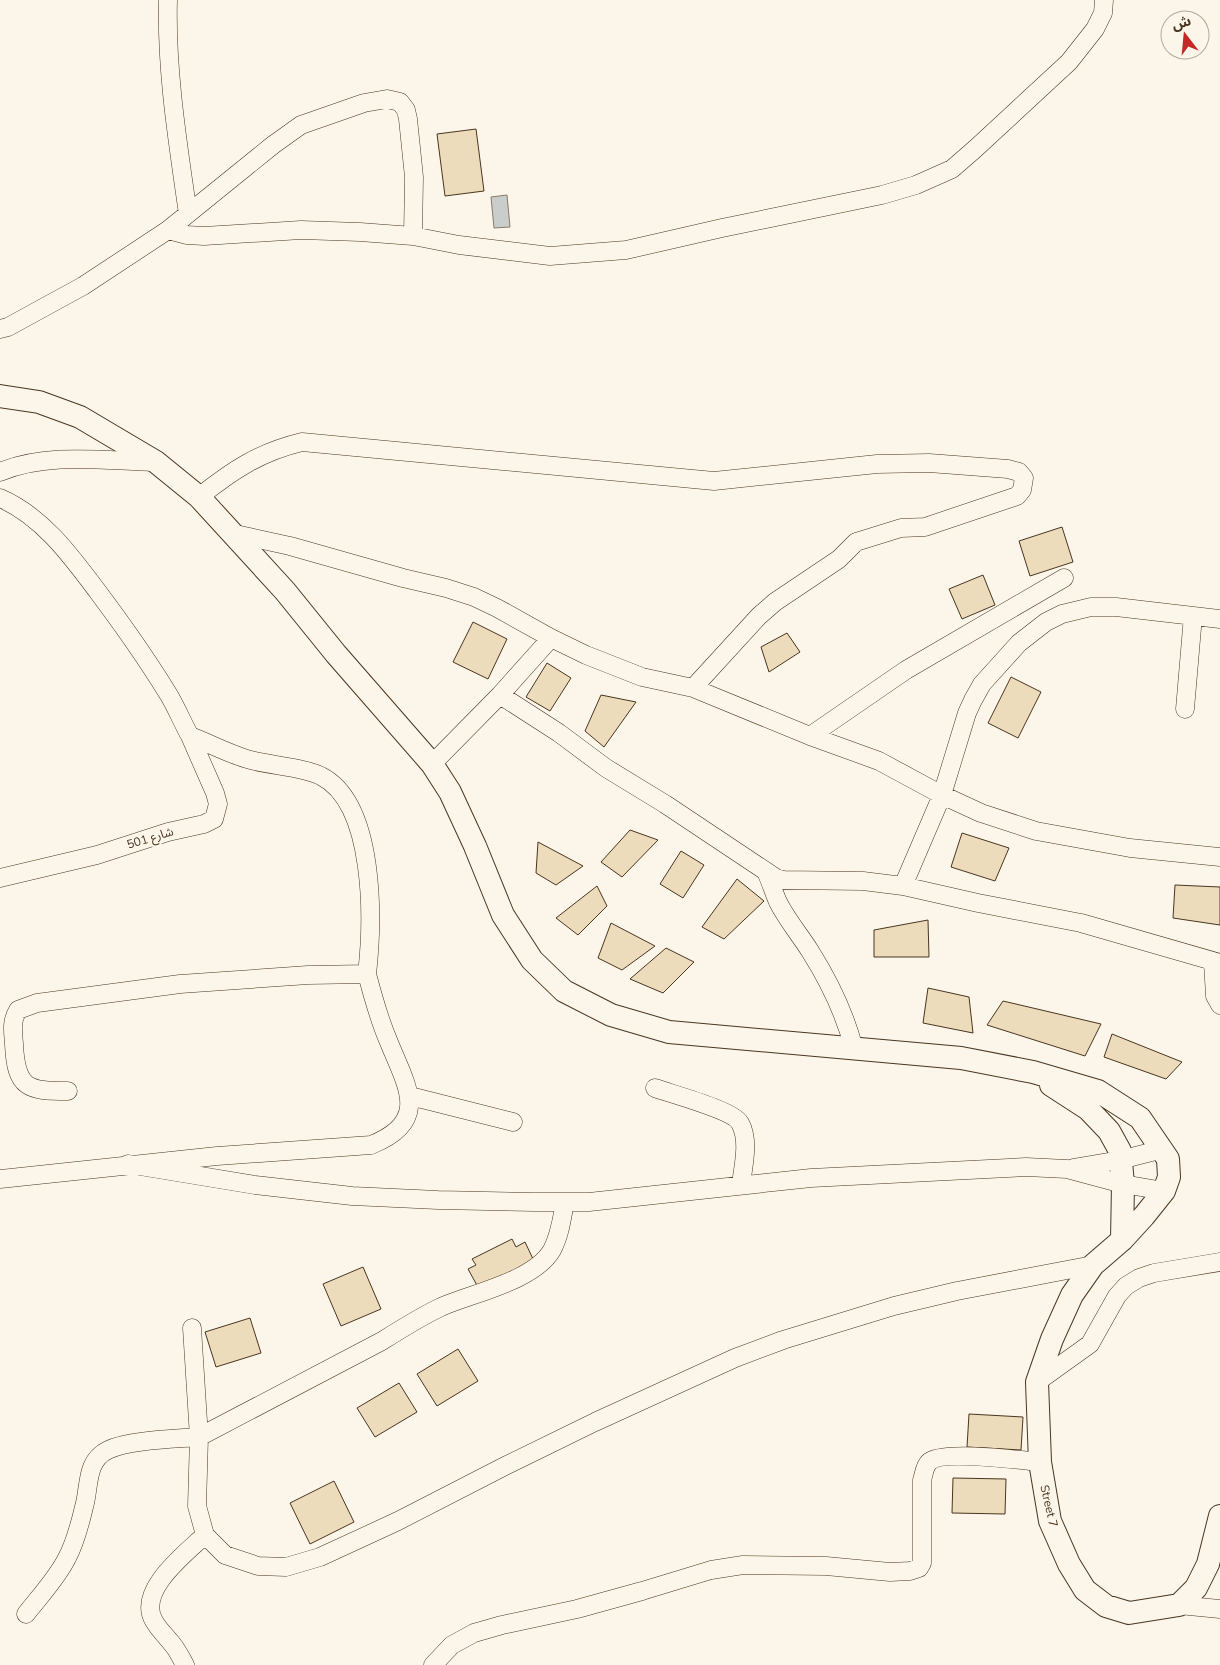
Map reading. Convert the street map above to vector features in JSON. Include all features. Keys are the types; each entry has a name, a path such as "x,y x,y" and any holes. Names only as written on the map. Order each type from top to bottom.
{"main road":[{"path":"0,396 39,402 80,417 156,462 199,497 234,534 432,764 450,792 476,846 503,915 532,960 564,990 611,1015 669,1032 961,1058 1033,1072 1098,1091 1140,1118 1163,1149 1168,1159 1169,1177 1164,1191"},
{"path":"1033,1072 1088,1109 1109,1131 1120,1151 1123,1184 1122,1240"},
{"name":"Street 7","path":"1164,1191 1122,1240 1093,1265 1072,1296 1052,1339 1038,1382 1040,1462 1050,1520 1070,1564 1085,1590 1106,1606 1129,1612 1179,1605"},
{"path":"1179,1605 1196,1588 1208,1564 1220,1516"}],"street":[{"path":"168,0 169,56 188,214"},
{"path":"168,230 186,235 204,236 301,230 360,232 413,236 459,245 550,256 618,251 882,195 916,185 952,169 982,144 1070,62 1095,29 1102,12 1104,0"},
{"path":"0,329 8,327 83,286 168,230 273,145 301,125 364,103 388,98 400,102 406,110 414,177 413,236"},
{"path":"199,497 243,465 280,447 302,442 714,481 877,464 929,463 1008,469 1020,472 1024,478 1022,490 1017,496 925,527 917,529 901,528 856,542 839,559 769,606 737,638 693,688"},
{"path":"0,472 17,465 48,461 156,462"},
{"path":"0,498 27,513 54,538 82,570 152,669 168,694 190,736 247,759 289,767 320,776 333,785 348,803 359,827 370,891 371,944 367,974 377,1012 406,1080 410,1096 409,1112 402,1125 388,1138 371,1145 262,1152 128,1164 0,1179"},
{"path":"234,534 290,546 474,597 586,655 642,677 693,688 810,736 879,761 942,795 981,813 1036,831 1130,848 1220,857"},
{"path":"810,736 906,670 1064,578"},
{"path":"903,886 942,795 967,713 982,684 1019,643 1046,622 1062,614 1091,607 1116,606 1220,619"},
{"path":"1185,708 1194,616"},
{"path":"432,764 500,695 551,638"},
{"path":"500,695 559,733 606,768 665,804 767,874 783,880 863,881 903,886 978,904 1081,923 1143,940 1216,962 1215,996 1220,1006"},
{"name":"شارع 501","path":"0,875 97,855 168,832 204,824 214,819 218,804 215,793 190,736"},
{"path":"767,874 780,906 810,952 835,996 849,1029 854,1049"},
{"path":"68,1091 37,1090 23,1082 18,1074 14,1060 13,1024 18,1010 37,1003 180,984 367,974"},
{"path":"655,1088 726,1112 740,1122 745,1144 741,1185"},
{"path":"410,1096 513,1122"},
{"path":"1067,1169 1120,1160 1163,1149"},
{"path":"128,1164 255,1185 352,1196 438,1200 588,1202 677,1194 811,1178 1026,1167 1067,1169 1123,1184 1164,1191"},
{"path":"26,1614 67,1558 85,1506 89,1474 96,1459 108,1450 133,1444 199,1437 382,1341 442,1306 492,1289 538,1266 551,1250 562,1224 565,1202"},
{"path":"1038,1382 1090,1344 1117,1296 1139,1278 1154,1273 1220,1262"},
{"path":"192,1328 199,1437 197,1506 205,1535 225,1555 258,1566 286,1567 320,1557 398,1521 579,1430 736,1358 783,1340 894,1306 957,1291 1093,1265"},
{"path":"433,1665 452,1644 474,1634 502,1625 577,1609 642,1592 711,1570 743,1565 784,1565 826,1566 890,1572 916,1570 922,1563 922,1480 925,1468 929,1462 944,1456 958,1456 1040,1462"},
{"path":"185,1665 174,1646 153,1620 150,1607 152,1594 160,1580 205,1535"},
{"path":"1179,1605 1220,1609"}],"shaded area":[{"path":"507,195 510,227 494,228 491,197"}],"building":[{"path":"476,129 484,191 445,196 437,134"},
{"path":"1062,527 1073,562 1030,576 1019,541"},
{"path":"983,575 995,605 962,619 949,589"},
{"path":"473,622 507,639 488,679 453,662"},
{"path":"787,633 800,652 769,672 761,647"},
{"path":"547,663 571,678 550,711 526,697"},
{"path":"1011,677 1041,692 1018,738 988,723"},
{"path":"601,695 636,702 604,747 585,731"},
{"path":"630,830 658,840 622,877 601,862"},
{"path":"962,833 1009,848 995,881 951,867"},
{"path":"538,842 583,866 556,885 536,873"},
{"path":"681,851 704,865 683,898 660,884"},
{"path":"737,879 764,901 724,939 702,927"},
{"path":"1175,885 1220,887 1220,925 1173,918"},
{"path":"597,886 607,906 578,935 556,918"},
{"path":"928,920 929,957 874,957 874,930"},
{"path":"611,923 655,946 622,970 598,958"},
{"path":"666,948 694,962 663,993 630,979"},
{"path":"928,988 969,997 973,1033 923,1023"},
{"path":"1003,1001 1101,1024 1085,1056 987,1025"},
{"path":"1112,1034 1182,1062 1166,1079 1104,1057"},
{"path":"512,1239 516,1247 525,1242 534,1261 479,1289 468,1269 476,1265 472,1259"},
{"path":"363,1267 381,1309 341,1326 323,1284"},
{"path":"250,1318 261,1353 216,1367 205,1332"},
{"path":"458,1349 478,1381 437,1406 417,1374"},
{"path":"399,1383 417,1412 375,1437 357,1408"},
{"path":"969,1414 1023,1417 1021,1450 967,1447"},
{"path":"953,1478 1006,1479 1005,1514 952,1513"},
{"path":"334,1481 354,1522 310,1544 290,1503"}]}
